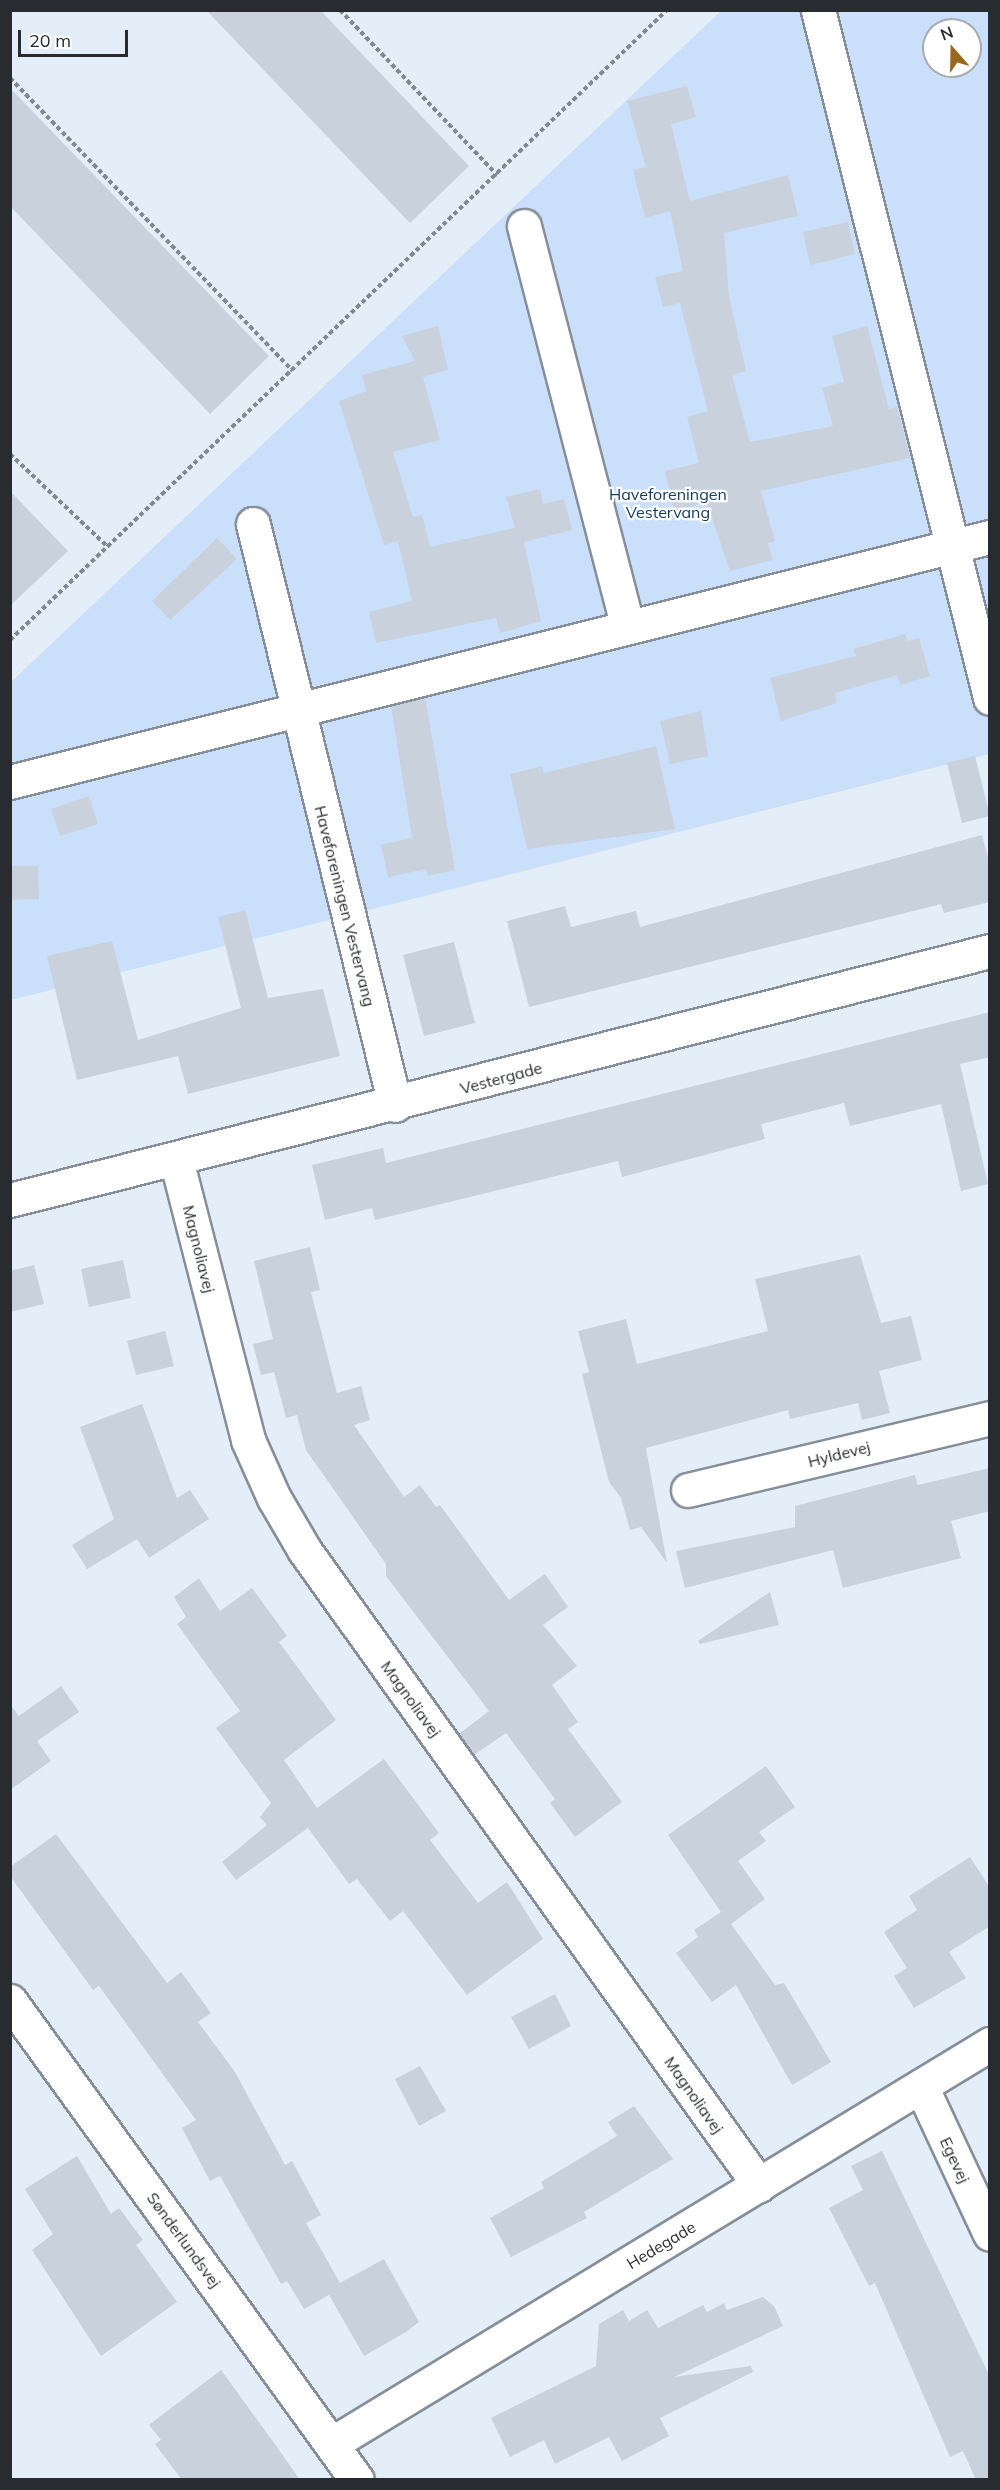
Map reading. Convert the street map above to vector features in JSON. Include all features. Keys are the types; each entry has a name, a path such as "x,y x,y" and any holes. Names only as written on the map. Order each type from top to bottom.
{"street":[{"path":"818,10 990,698"},
{"path":"524,226 627,625"},
{"name":"Haveforeningen Vestervang","path":"253,524 295,708 395,1105"},
{"path":"10,782 627,625 990,537"},
{"name":"Vestergade","path":"10,1200 395,1105 990,951"},
{"name":"Magnoliavej","path":"176,1159 248,1440 274,1498 305,1551 759,2185"},
{"name":"Hyldevej","path":"688,1490 990,1418"},
{"name":"Sønderlundsvej","path":"10,2001 357,2480"},
{"name":"Hedegade","path":"331,2444 990,2044"},
{"name":"Egevej","path":"921,2086 990,2234"}],"path":[{"path":"340,10 497,175"},
{"path":"10,640 667,10"},
{"path":"10,78 293,371"},
{"path":"10,454 107,546"}],"green space":[{"name":"Haveforeningen Vestervang","path":"721,11 989,11 989,754 11,1000 11,682"}],"building":[{"path":"206,10 320,10 469,166 410,223"},
{"path":"687,86 696,117 671,124 690,201 788,175 798,216 724,233 729,296 746,371 732,375 750,442 833,426 822,388 844,382 832,336 867,326 889,409 897,407 910,458 761,491 775,541 768,543 773,560 730,571 707,502 674,510 665,471 699,463 687,417 708,411 680,303 663,307 655,277 683,271 670,211 645,218 633,170 646,167 627,101"},
{"path":"10,88 269,356 210,414 10,206"},
{"path":"848,222 855,254 810,265 803,232"},
{"path":"438,326 448,370 423,377 440,440 393,452 413,517 422,515 430,547 515,528 506,497 540,489 543,504 564,499 572,530 524,542 541,621 500,633 496,618 376,643 369,612 412,601 398,541 384,545 339,401 366,391 362,375 415,361 402,336"},
{"path":"10,491 68,551 10,606"},
{"path":"217,538 237,559 170,620 152,601"},
{"path":"905,634 908,641 919,638 930,676 900,685 897,675 835,693 837,703 781,721 770,678 856,656 853,649"},
{"path":"425,697 455,870 428,876 426,869 388,877 381,845 412,838 391,706"},
{"path":"701,711 708,756 670,764 660,721"},
{"path":"656,746 675,829 527,849 510,774 542,766 544,773"},
{"path":"975,756 990,816 962,823 947,763"},
{"path":"89,796 98,824 60,836 51,809"},
{"path":"982,835 990,865 990,902 944,913 941,904 529,1007 507,921 565,906 571,927 636,911 640,927"},
{"path":"10,866 38,866 39,899 10,900"},
{"path":"245,910 268,998 323,989 340,1056 188,1094 178,1056 77,1080 47,956 112,941 138,1040 241,1008 218,917"},
{"path":"454,942 475,1023 424,1036 403,955"},
{"path":"990,1012 990,1057 960,1064 988,1184 961,1191 941,1104 850,1126 844,1103 761,1124 765,1139 622,1177 618,1161 375,1220 372,1208 325,1220 312,1165 383,1148 386,1163"},
{"path":"310,1247 320,1290 311,1292 337,1393 361,1386 370,1420 354,1425 404,1497 420,1485 436,1507 440,1505 509,1600 545,1574 568,1607 543,1625 577,1666 552,1685 578,1722 568,1729 622,1802 575,1837 550,1803 555,1799 506,1733 474,1755 459,1734 489,1711 386,1576 386,1564 306,1450 297,1415 286,1418 274,1372 261,1375 253,1344 273,1339 254,1261"},
{"path":"860,1255 881,1323 911,1316 922,1360 879,1371 890,1413 862,1420 858,1403 790,1419 788,1410 646,1448 667,1563 641,1527 630,1530 621,1498 609,1482 582,1374 589,1372 578,1331 626,1319 637,1364 768,1331 755,1279"},
{"path":"123,1260 131,1298 89,1307 81,1269"},
{"path":"34,1265 44,1304 10,1312 10,1271"},
{"path":"165,1331 174,1366 136,1375 127,1341"},
{"path":"142,1404 177,1498 190,1490 209,1519 149,1558 137,1539 87,1569 72,1545 114,1519 80,1427"},
{"path":"990,1468 990,1511 951,1521 961,1558 843,1588 833,1550 685,1588 676,1551 795,1527 795,1506 915,1475 918,1485"},
{"path":"199,1578 220,1611 252,1588 287,1636 279,1642 336,1720 284,1760 317,1808 384,1759 439,1833 430,1840 478,1903 507,1882 543,1939 467,1995 403,1911 390,1921 357,1879 349,1884 308,1828 236,1880 222,1862 267,1825 260,1817 271,1803 216,1728 240,1711 177,1624 186,1617 174,1597"},
{"path":"770,1592 779,1625 700,1644 698,1641"},
{"path":"61,1686 79,1712 37,1741 51,1761 10,1790 10,1704 19,1716"},
{"path":"766,1766 795,1807 759,1832 766,1841 738,1861 765,1899 731,1924 775,1985 784,1983 831,2062 792,2085 736,1985 712,2002 676,1953 698,1937 694,1930 721,1912 668,1835"},
{"path":"56,1834 167,1983 181,1972 211,2013 198,2022 235,2072 285,2165 292,2161 321,2215 306,2223 340,2283 384,2259 419,2322 406,2332 364,2356 329,2295 304,2309 287,2281 281,2284 220,2176 210,2181 182,2128 196,2120 99,1986 93,1990 10,1876 10,1867"},
{"path":"970,1857 990,1888 990,1926 949,1952 966,1978 914,2008 894,1976 907,1968 884,1932 917,1910 909,1896"},
{"path":"555,1994 571,2026 529,2049 511,2017"},
{"path":"420,2066 446,2111 419,2126 395,2079"},
{"path":"634,2106 673,2159 584,2212 587,2218 511,2257 490,2218 544,2188 541,2182 617,2136 608,2122"},
{"path":"882,2151 990,2377 990,2480 976,2480 963,2451 950,2457 875,2283 869,2286 829,2208 863,2190 851,2166"},
{"path":"77,2156 111,2214 119,2208 143,2240 136,2245 177,2302 101,2356 32,2250 53,2234 25,2189"},
{"path":"763,2297 774,2306 783,2326 674,2377 751,2366 753,2372 660,2418 669,2436 622,2461 609,2437 555,2464 544,2440 510,2457 491,2418 596,2366 599,2324 623,2310 629,2321 647,2310 658,2328 703,2305 707,2312 724,2303 727,2310"},
{"path":"221,2370 300,2480 182,2480 155,2444 161,2440 149,2425"}]}
